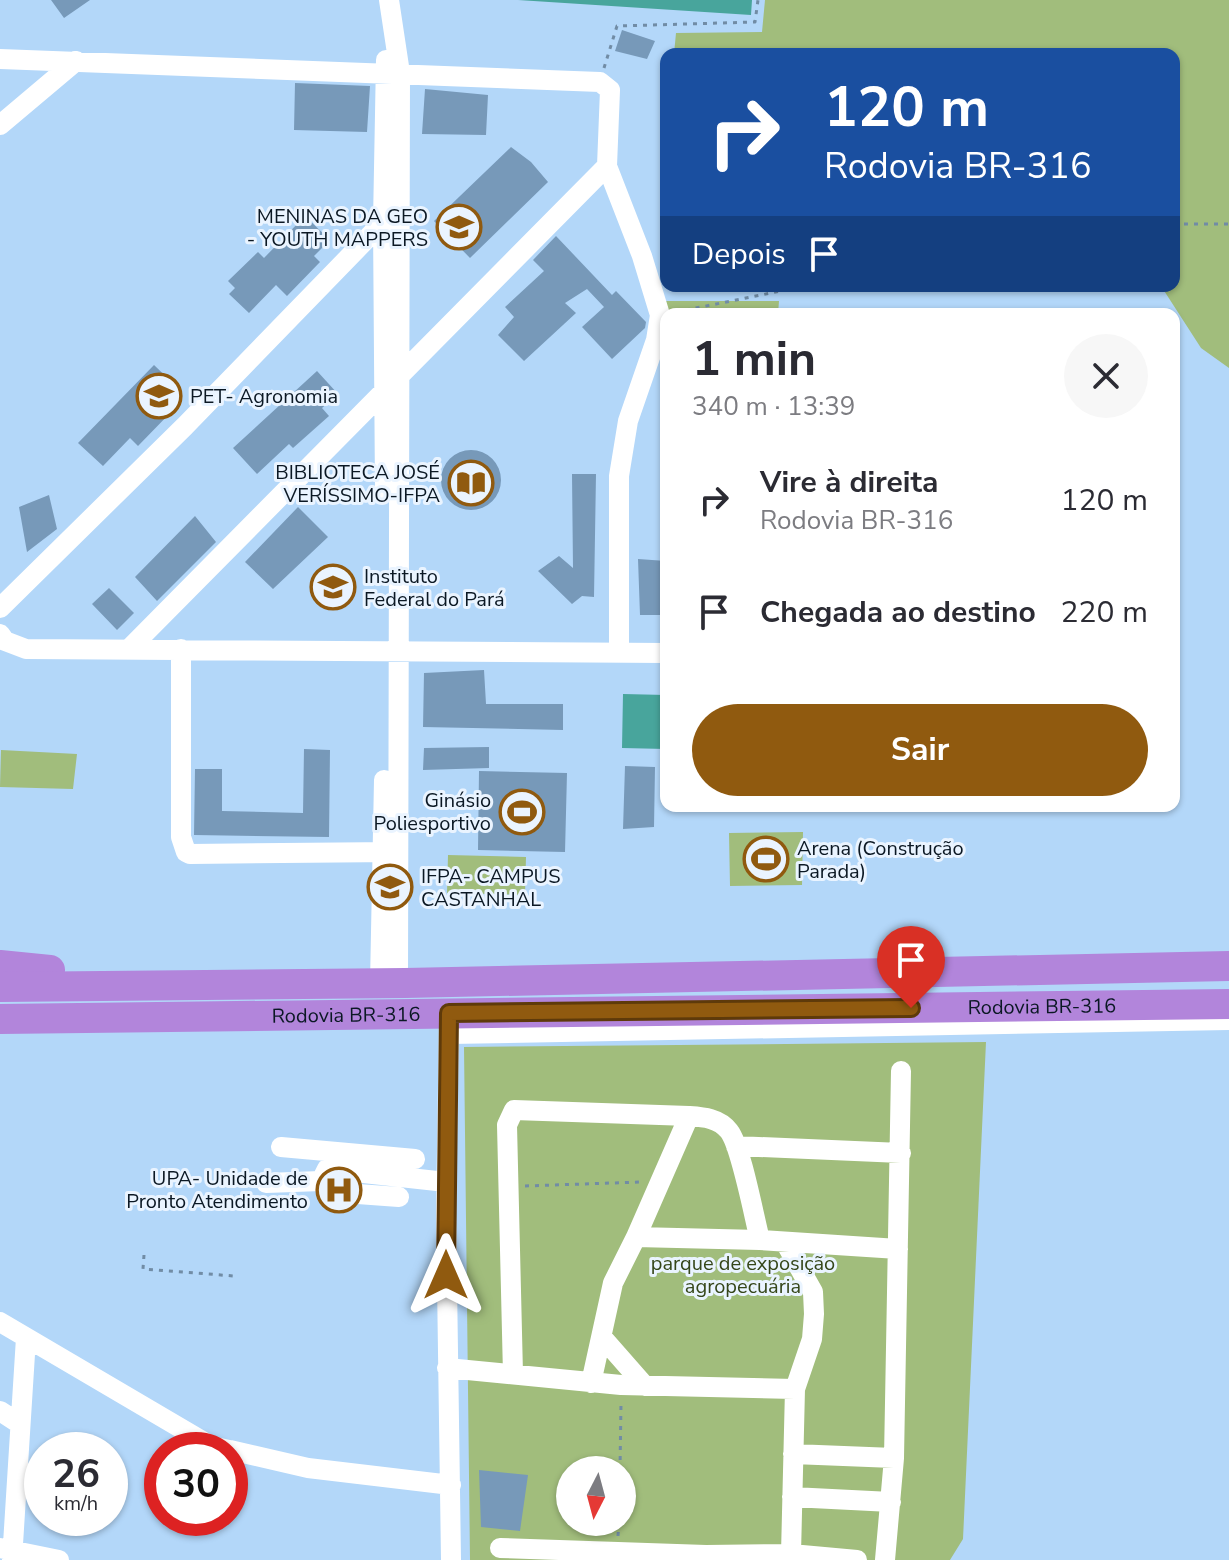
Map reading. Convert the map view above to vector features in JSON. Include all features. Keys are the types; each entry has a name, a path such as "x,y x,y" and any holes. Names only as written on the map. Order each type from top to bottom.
{"highway":[{"path":"0,965 72,972 167,969 230,985"},
{"name":"Rodovia BR-316","path":"230,985 1229,966"},
{"path":"0,987 230,985"},
{"name":"Rodovia BR-316","path":"0,1019 449,1024 1229,1004"}],"street":[{"path":"389,0 392,72 384,390 392,652"},
{"path":"0,59 600,82 610,90 607,166 642,256 660,315 656,340 628,421 619,476 619,653"},
{"path":"0,125 76,61"},
{"path":"130,648 607,166"},
{"path":"389,983 392,652 399,374 390,215"},
{"path":"0,608 185,426 390,215"},
{"path":"0,634 14,647 26,649 660,653"},
{"path":"181,649 181,837 186,852 391,852"},
{"path":"451,1560 446,1182 449,1024 1229,1020"},
{"path":"885,1560 894,1458 901,1071"},
{"path":"513,1374 507,1125 514,1110 689,1116 717,1121 729,1131 736,1146 760,1240"},
{"path":"591,1383 613,1283 689,1116"},
{"path":"736,1146 901,1153"},
{"path":"281,1147 325,1167 446,1182"},
{"path":"266,1183 325,1167 415,1159"},
{"path":"325,1167 330,1192 399,1197"},
{"path":"636,1237 760,1240 898,1249"},
{"path":"785,1242 813,1292 814,1303 812,1339 795,1389 791,1554"},
{"path":"0,1322 187,1432"},
{"path":"602,1337 645,1386"},
{"path":"26,1338 8,1553 59,1560"},
{"path":"447,1368 621,1385 795,1389"},
{"path":"0,1411 20,1424"},
{"path":"248,1454 308,1468 451,1485"},
{"path":"793,1454 894,1458"},
{"path":"792,1497 891,1502"},
{"path":"500,1548 706,1557 791,1554 857,1560"}],"path":[{"path":"600,82 617,26 755,22 758,0"},
{"path":"1180,224 1229,224"},
{"path":"694,308 776,292"},
{"path":"509,1186 660,1182"},
{"path":"144,1255 143,1269 234,1276"},
{"path":"620,1456 621,1385"}],"green space":[{"path":"765,0 1229,0 1229,368 1201,348 1180,315 1180,308 1175,308 1165,292 1180,292 1180,48 675,48 676,33 762,32"},
{"path":"666,301 779,301 778,308 667,308"},
{"path":"1,750 77,754 73,789 0,787"},
{"name":"Arena (Construção Parada)","path":"803,832 802,885 730,886 729,833"},
{"path":"448,855 526,857 525,895 447,893"},
{"name":"parque de exposição agropecuária","path":"986,1042 963,1539 950,1560 470,1560 464,1047"}],"shaded area":[{"path":"518,0 752,0 751,15"},
{"path":"623,694 660,695 660,749 622,748"}],"building":[{"path":"51,0 90,0 64,18"},
{"path":"622,30 655,41 647,59 615,51"},
{"path":"295,83 370,86 367,132 294,130"},
{"path":"425,89 488,95 486,135 422,134"},
{"path":"511,147 531,162 548,182 470,258 434,221"},
{"path":"305,216 330,240 314,256 320,262 287,296 276,285 249,313 229,294 235,288 228,281 258,252 264,258"},
{"path":"556,236 612,295 616,291 646,322 645,328 612,359 582,327 604,307 587,289 565,303 576,313 524,361 498,335 514,317 505,307 544,271 533,260"},
{"path":"154,365 179,389 165,403 173,410 138,446 130,438 103,466 78,443"},
{"path":"317,371 338,394 322,408 329,416 293,448 289,444 257,474 233,448"},
{"name":"BIBLIOTECA JOSÉ VERÍSSIMO-IFPA","path":"471,450 483,452 492,459 499,468 499,492 492,501 483,508 471,510 459,508 450,501 443,492 441,480 443,468 450,459 459,452"},
{"path":"572,474 596,474 594,597 582,596 572,604 538,571 559,556 573,568"},
{"path":"49,495 57,529 27,552 19,507"},
{"path":"298,507 328,537 273,589 245,562"},
{"path":"195,516 216,542 157,601 135,577"},
{"path":"638,559 660,561 660,615 640,615"},
{"path":"109,588 134,613 117,630 92,604"},
{"path":"484,670 486,704 563,704 563,730 423,727 424,673"},
{"path":"489,747 489,768 423,770 424,748"},
{"path":"304,749 330,750 329,837 194,835 195,769 222,769 222,811 303,813"},
{"path":"625,766 655,767 654,827 623,829"},
{"name":"Ginásio Poliesportivo","path":"479,771 567,773 565,852 478,850"},
{"path":"479,1470 528,1475 520,1531 481,1527"}],"place":[{"name":"MENINAS DA GEO - YOUTH MAPPERS","path":"459,227"},
{"name":"PET- Agronomia","path":"159,396"},
{"name":"BIBLIOTECA JOSÉ VERÍSSIMO-IFPA","path":"471,483"},
{"name":"Instituto Federal do Pará","path":"333,587"},
{"name":"Ginásio Poliesportivo","path":"522,812"},
{"name":"Arena (Construção Parada)","path":"766,859"},
{"name":"IFPA- CAMPUS CASTANHAL","path":"390,887"},
{"name":"UPA- Unidade de Pronto Atendimento","path":"339,1190"}],"route":[{"path":"446,1275 449,1013 911,1008"}]}
